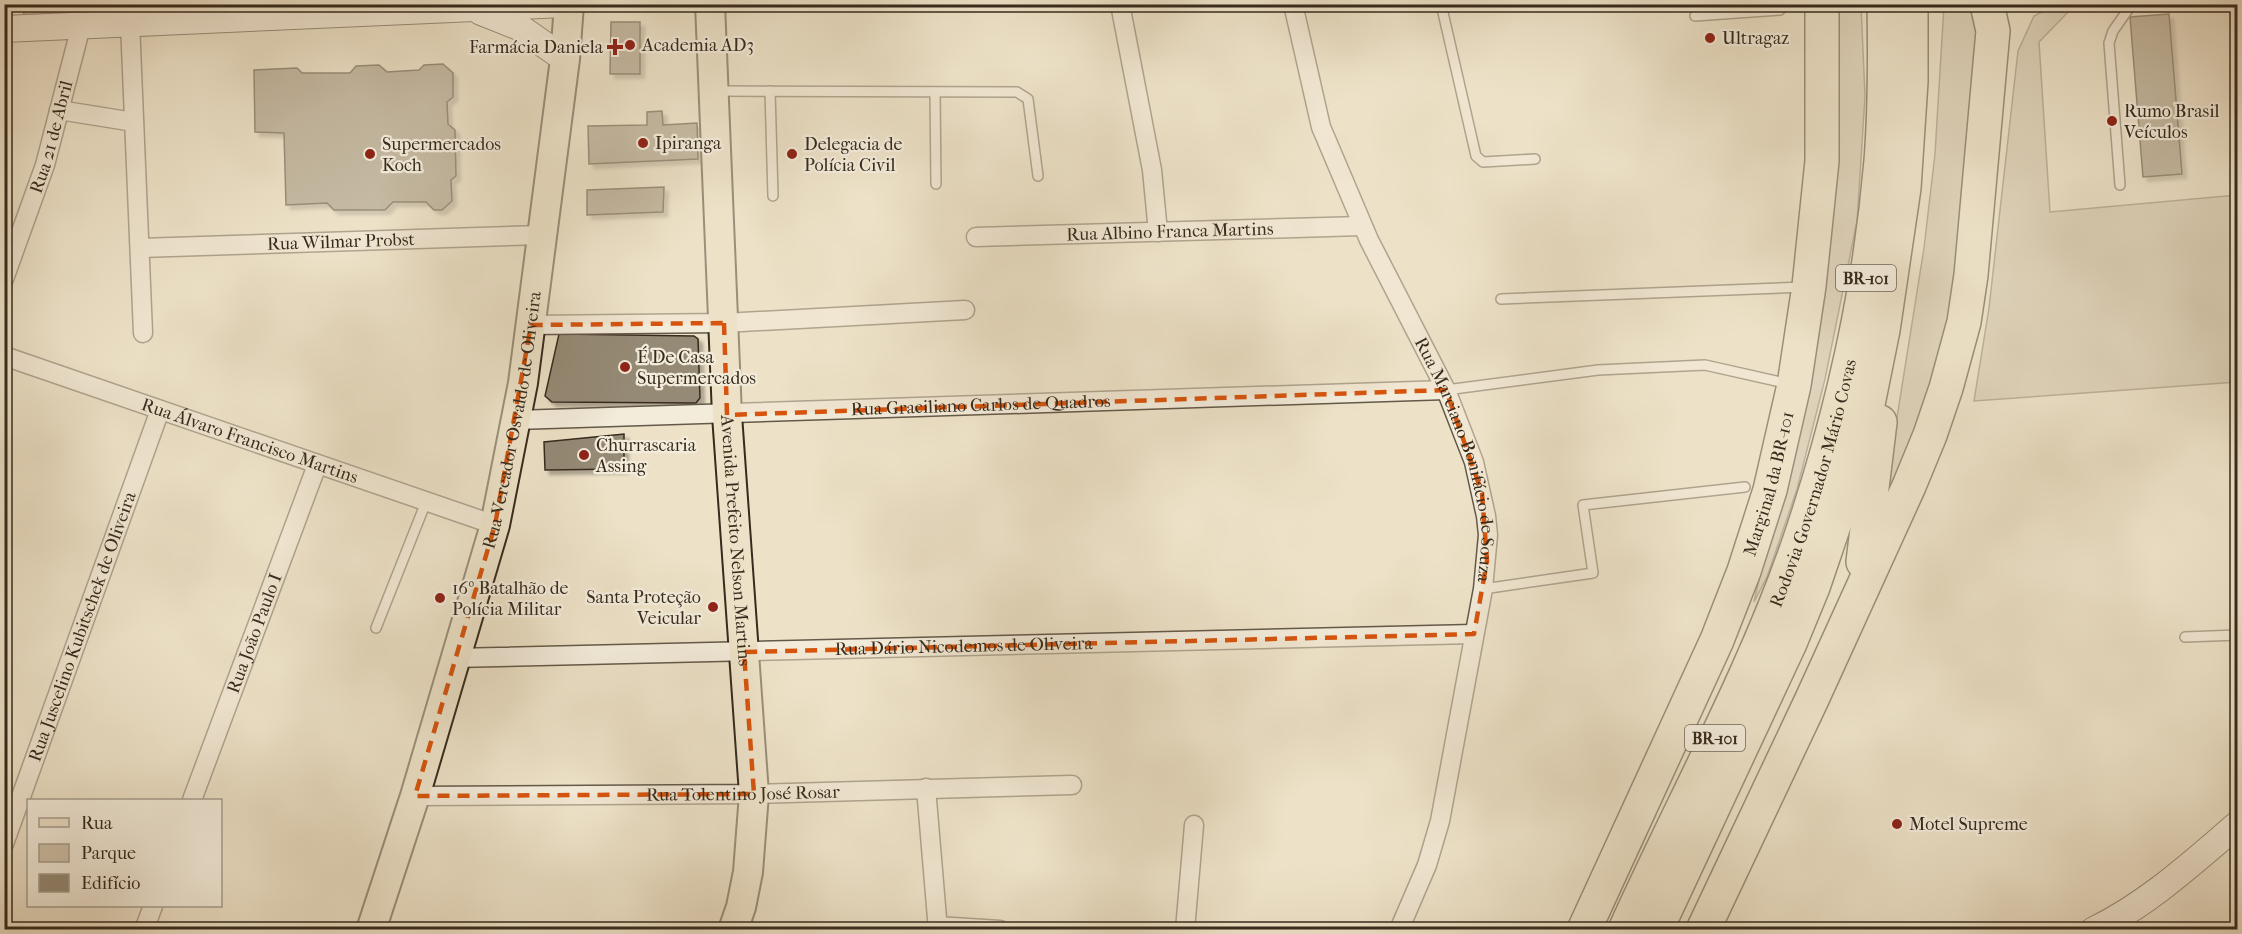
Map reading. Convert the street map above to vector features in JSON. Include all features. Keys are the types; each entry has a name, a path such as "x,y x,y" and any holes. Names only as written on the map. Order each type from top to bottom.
{"highway":[{"name":"Marginal da BR-101","path":"1584,930 1717,640 1744,571 1770,490 1794,385 1809,286 1822,161 1822,4"},
{"name":"Rodovia Governador Mário Covas","path":"1625,930 1769,620 1799,543 1833,433 1867,272 1881,159 1884,98 1884,4"},
{"name":"Rodovia Governador Mário Covas","path":"1656,930 1790,643 1813,587 1848,484 1865,419 1883,330 1904,188 1911,82 1911,4"},
{"path":"1703,930 1858,599 1930,435 1946,388 1964,322 1971,275 1990,18 2012,4"},
{"path":"1858,599 1873,491 1904,188"},
{"path":"1674,737 1799,543"}],"main road":[{"path":"4,30 567,4"},
{"name":"Rua Vereador Osvaldo de Oliveira","path":"371,930 415,796 495,525 516,420 531,325 565,59 567,4"},
{"name":"Avenida Prefeito Nelson Martins","path":"710,4 727,415 754,794 748,872 741,908 733,930"},
{"path":"470,8 513,23 565,59"},
{"path":"2094,930 2130,910 2154,893 2238,824"}],"street":[{"path":"1120,4 1152,170 1158,232"},
{"name":"Rua Marciano Bonifácio de Souza","path":"1293,4 1321,127 1362,226 1446,390 1470,452 1482,493 1488,535 1483,589 1436,837 1427,865 1399,930"},
{"path":"130,23 143,333"},
{"name":"Rua 21 de Abril","path":"4,279 45,165 81,26"},
{"path":"59,110 134,122"},
{"name":"Rua Albino Franca Martins","path":"976,237 1362,226"},
{"name":"Rua Wilmar Probst","path":"140,248 542,235"},
{"path":"531,325 724,323 965,310"},
{"name":"Rua Álvaro Francisco Martins","path":"4,356 495,525"},
{"name":"Rua Graciliano Carlos de Quadros","path":"516,420 727,415 1446,390"},
{"name":"Rua Juscelino Kubitschek de Oliveira","path":"4,844 160,410"},
{"name":"Rua João Paulo I","path":"193,799 317,465"},
{"name":"Rua Dário Nicodemos de Oliveira","path":"454,658 1474,634"},
{"name":"Rua Tolentino José Rosar","path":"415,796 754,794 1072,784"},
{"path":"926,788 938,928 1000,930"},
{"path":"1185,930 1194,825"},
{"path":"144,930 153,907"}],"lane":[{"path":"1441,4 1476,156 1483,162 1535,159"},
{"path":"1695,16 1780,10 1784,4"},
{"path":"2120,185 2109,43 2113,31 2132,4"},
{"path":"714,91 1017,92 1028,99 1038,176"},
{"path":"770,91 773,196"},
{"path":"935,92 936,184"},
{"path":"1501,299 1809,286"},
{"path":"1446,390 1598,370 1704,365 1794,385"},
{"path":"1483,589 1593,573 1583,506 1745,487"},
{"path":"376,628 426,502"},
{"path":"2185,637 2238,635"}],"highlighted area":[{"path":"724,323 727,415 1446,390 1482,493 1487,561 1474,634 744,652 754,794 415,796 495,525 531,325"}],"green space":[{"path":"2057,4 2075,5 2039,42 2050,212 2237,195 2237,382 1974,401 1989,308 2018,51 2034,16"},
{"path":"1836,5 1861,5 1865,96 1857,221 1825,379 1797,489 1767,577 1754,602 1816,322"},
{"path":"1944,5 1976,5 1987,29 1958,288 1919,425 1881,518 1924,248 1935,154"}],"building":[{"path":"23,4 65,4 65,14 24,17"},
{"path":"2169,14 2182,174 2143,177 2130,17"},
{"path":"611,22 640,22 640,74 610,74"},
{"name":"Supermercados Koch","path":"443,64 453,73 453,97 447,102 448,124 455,130 456,176 451,180 452,201 442,210 434,210 426,202 393,202 385,210 334,210 327,203 286,205 284,133 255,132 254,70 297,68 302,73 350,73 356,66 379,65 387,72 419,70 424,65"},
{"name":"Ipiranga","path":"662,111 663,125 697,123 698,159 589,164 588,126 647,125 647,112"},
{"path":"664,187 663,212 587,215 587,190"},
{"name":"É De Casa Supermercados","path":"559,334 694,336 698,339 700,398 696,403 552,402 545,396"},
{"name":"Churrascaria Assing","path":"624,434 624,469 545,470 544,442"}],"place":[{"name":"Ultragaz","path":"1710,38"},
{"name":"Academia AD3","path":"630,45"},
{"name":"Farmácia Daniela","path":"615,47"},
{"name":"Rumo Brasil Veículos","path":"2112,121"},
{"name":"Ipiranga","path":"643,143"},
{"name":"Supermercados Koch","path":"370,154"},
{"name":"Delegacia de Polícia Civil","path":"792,154"},
{"name":"É De Casa Supermercados","path":"625,367"},
{"name":"Churrascaria Assing","path":"584,455"},
{"name":"16º Batalhão de Polícia Militar","path":"440,598"},
{"name":"Santa Proteção Veicular","path":"713,607"},
{"name":"Motel Supreme","path":"1897,824"}]}
